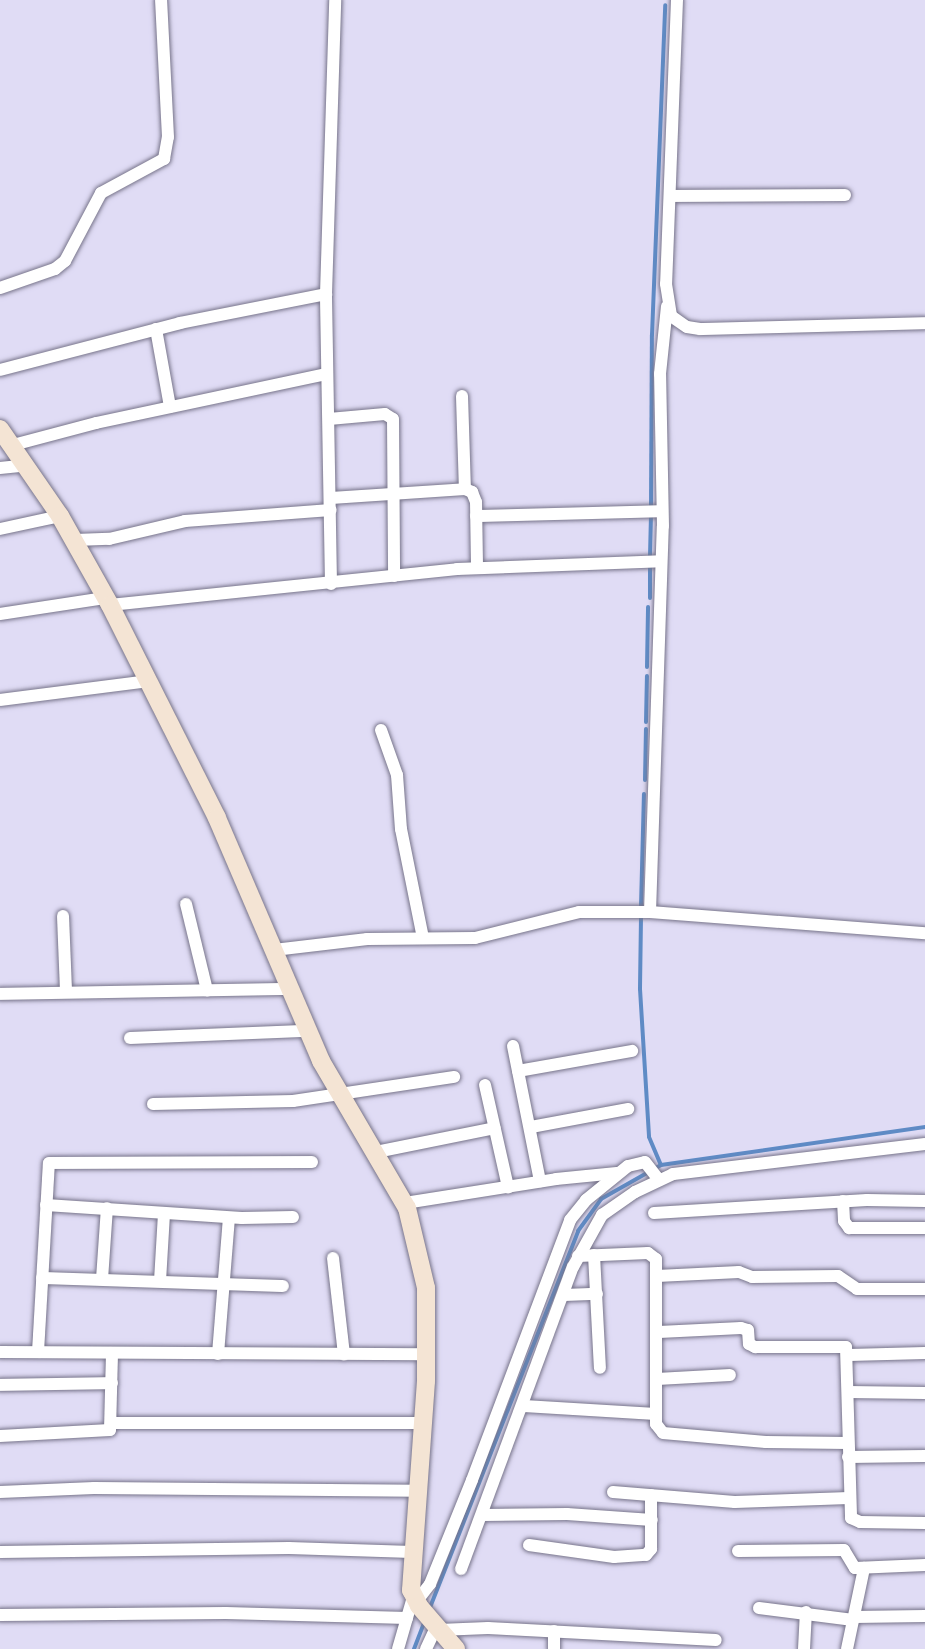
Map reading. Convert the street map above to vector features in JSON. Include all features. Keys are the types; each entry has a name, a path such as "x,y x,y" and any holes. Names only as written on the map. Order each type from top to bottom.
{"street":[{"path":"0,288 55,269 65,261 101,193 164,159 168,137 160,0"},
{"path":"331,584 326,294 335,0"},
{"path":"650,912 662,561 660,374 667,306 678,0"},
{"path":"670,196 845,195"},
{"path":"0,370 156,329 326,294"},
{"path":"667,306 677,322 700,329 925,323"},
{"path":"156,329 170,408"},
{"path":"14,445 327,374"},
{"path":"462,396 465,489"},
{"path":"328,419 385,414 393,419 394,576"},
{"path":"0,429 14,445 75,540 107,601 217,818 308,1031 340,1095 405,1203 425,1271 426,1354 412,1552 414,1606 456,1649"},
{"path":"0,468 27,465"},
{"path":"75,540 109,539 185,521 331,504 392,494 465,489 475,496 477,568"},
{"path":"476,516 662,511"},
{"path":"0,529 60,516"},
{"path":"0,614 107,601 331,584 477,568 662,561"},
{"path":"0,700 148,681"},
{"path":"381,730 398,775 401,829 423,938"},
{"path":"186,904 207,990"},
{"path":"274,950 332,942 475,938 567,913 650,912 925,933"},
{"path":"63,916 66,991"},
{"path":"0,994 66,991 290,989"},
{"path":"130,1038 308,1031"},
{"path":"513,1046 540,1181"},
{"path":"518,1071 632,1051"},
{"path":"153,1104 293,1101 454,1077"},
{"path":"484,1086 508,1187"},
{"path":"531,1127 628,1109"},
{"path":"376,1152 495,1128"},
{"path":"461,1569 524,1406 578,1256 602,1215 657,1178 673,1174 925,1144"},
{"path":"38,1352 47,1168 55,1160 312,1162"},
{"path":"398,1649 414,1606 430,1584 472,1480 564,1231 586,1200 617,1173 636,1162 648,1164 657,1178"},
{"path":"405,1203 540,1181 617,1173"},
{"path":"654,1213 843,1201 925,1201"},
{"path":"843,1201 844,1221 849,1228 925,1228"},
{"path":"46,1205 229,1218 292,1217"},
{"path":"102,1280 107,1208"},
{"path":"160,1281 164,1213"},
{"path":"218,1354 229,1218"},
{"path":"578,1256 653,1254 657,1276 659,1332 656,1414 658,1430 674,1435 766,1442 848,1443"},
{"path":"594,1255 600,1368"},
{"path":"333,1258 344,1354"},
{"path":"657,1276 739,1272 752,1277 838,1276 857,1289 925,1289"},
{"path":"42,1278 283,1286"},
{"path":"564,1295 597,1294"},
{"path":"659,1332 745,1328 752,1347 843,1346 849,1355 849,1498 854,1521 925,1523"},
{"path":"0,1352 426,1354"},
{"path":"0,1436 104,1433 110,1430 112,1353"},
{"path":"849,1355 925,1353"},
{"path":"657,1379 730,1375"},
{"path":"0,1385 112,1383"},
{"path":"848,1392 925,1393"},
{"path":"524,1406 656,1414"},
{"path":"111,1423 422,1423"},
{"path":"848,1457 925,1456"},
{"path":"0,1492 94,1488 417,1491"},
{"path":"613,1492 735,1502 849,1498"},
{"path":"529,1545 639,1557 651,1549 651,1495"},
{"path":"482,1515 567,1514 652,1520"},
{"path":"0,1552 289,1548 412,1552"},
{"path":"738,1551 844,1550 851,1566 864,1568 925,1566"},
{"path":"847,1649 864,1568"},
{"path":"0,1615 226,1613 414,1606"},
{"path":"759,1608 854,1619 925,1616"},
{"path":"804,1649 806,1612"},
{"path":"436,1628 555,1631 716,1640"},
{"path":"426,1649 436,1628"},
{"path":"554,1649 555,1631"}],"waterway":[{"path":"651,508 652,335 665,5"},
{"path":"650,556 651,515"},
{"path":"650,566 650,598"},
{"path":"647,667 648,607"},
{"path":"646,722 647,676"},
{"path":"645,780 646,729"},
{"path":"641,907 644,794"},
{"path":"641,917 640,989 649,1137 661,1165"},
{"path":"429,1610 578,1231 601,1199 661,1165 925,1127"},
{"path":"414,1649 424,1623"}]}
